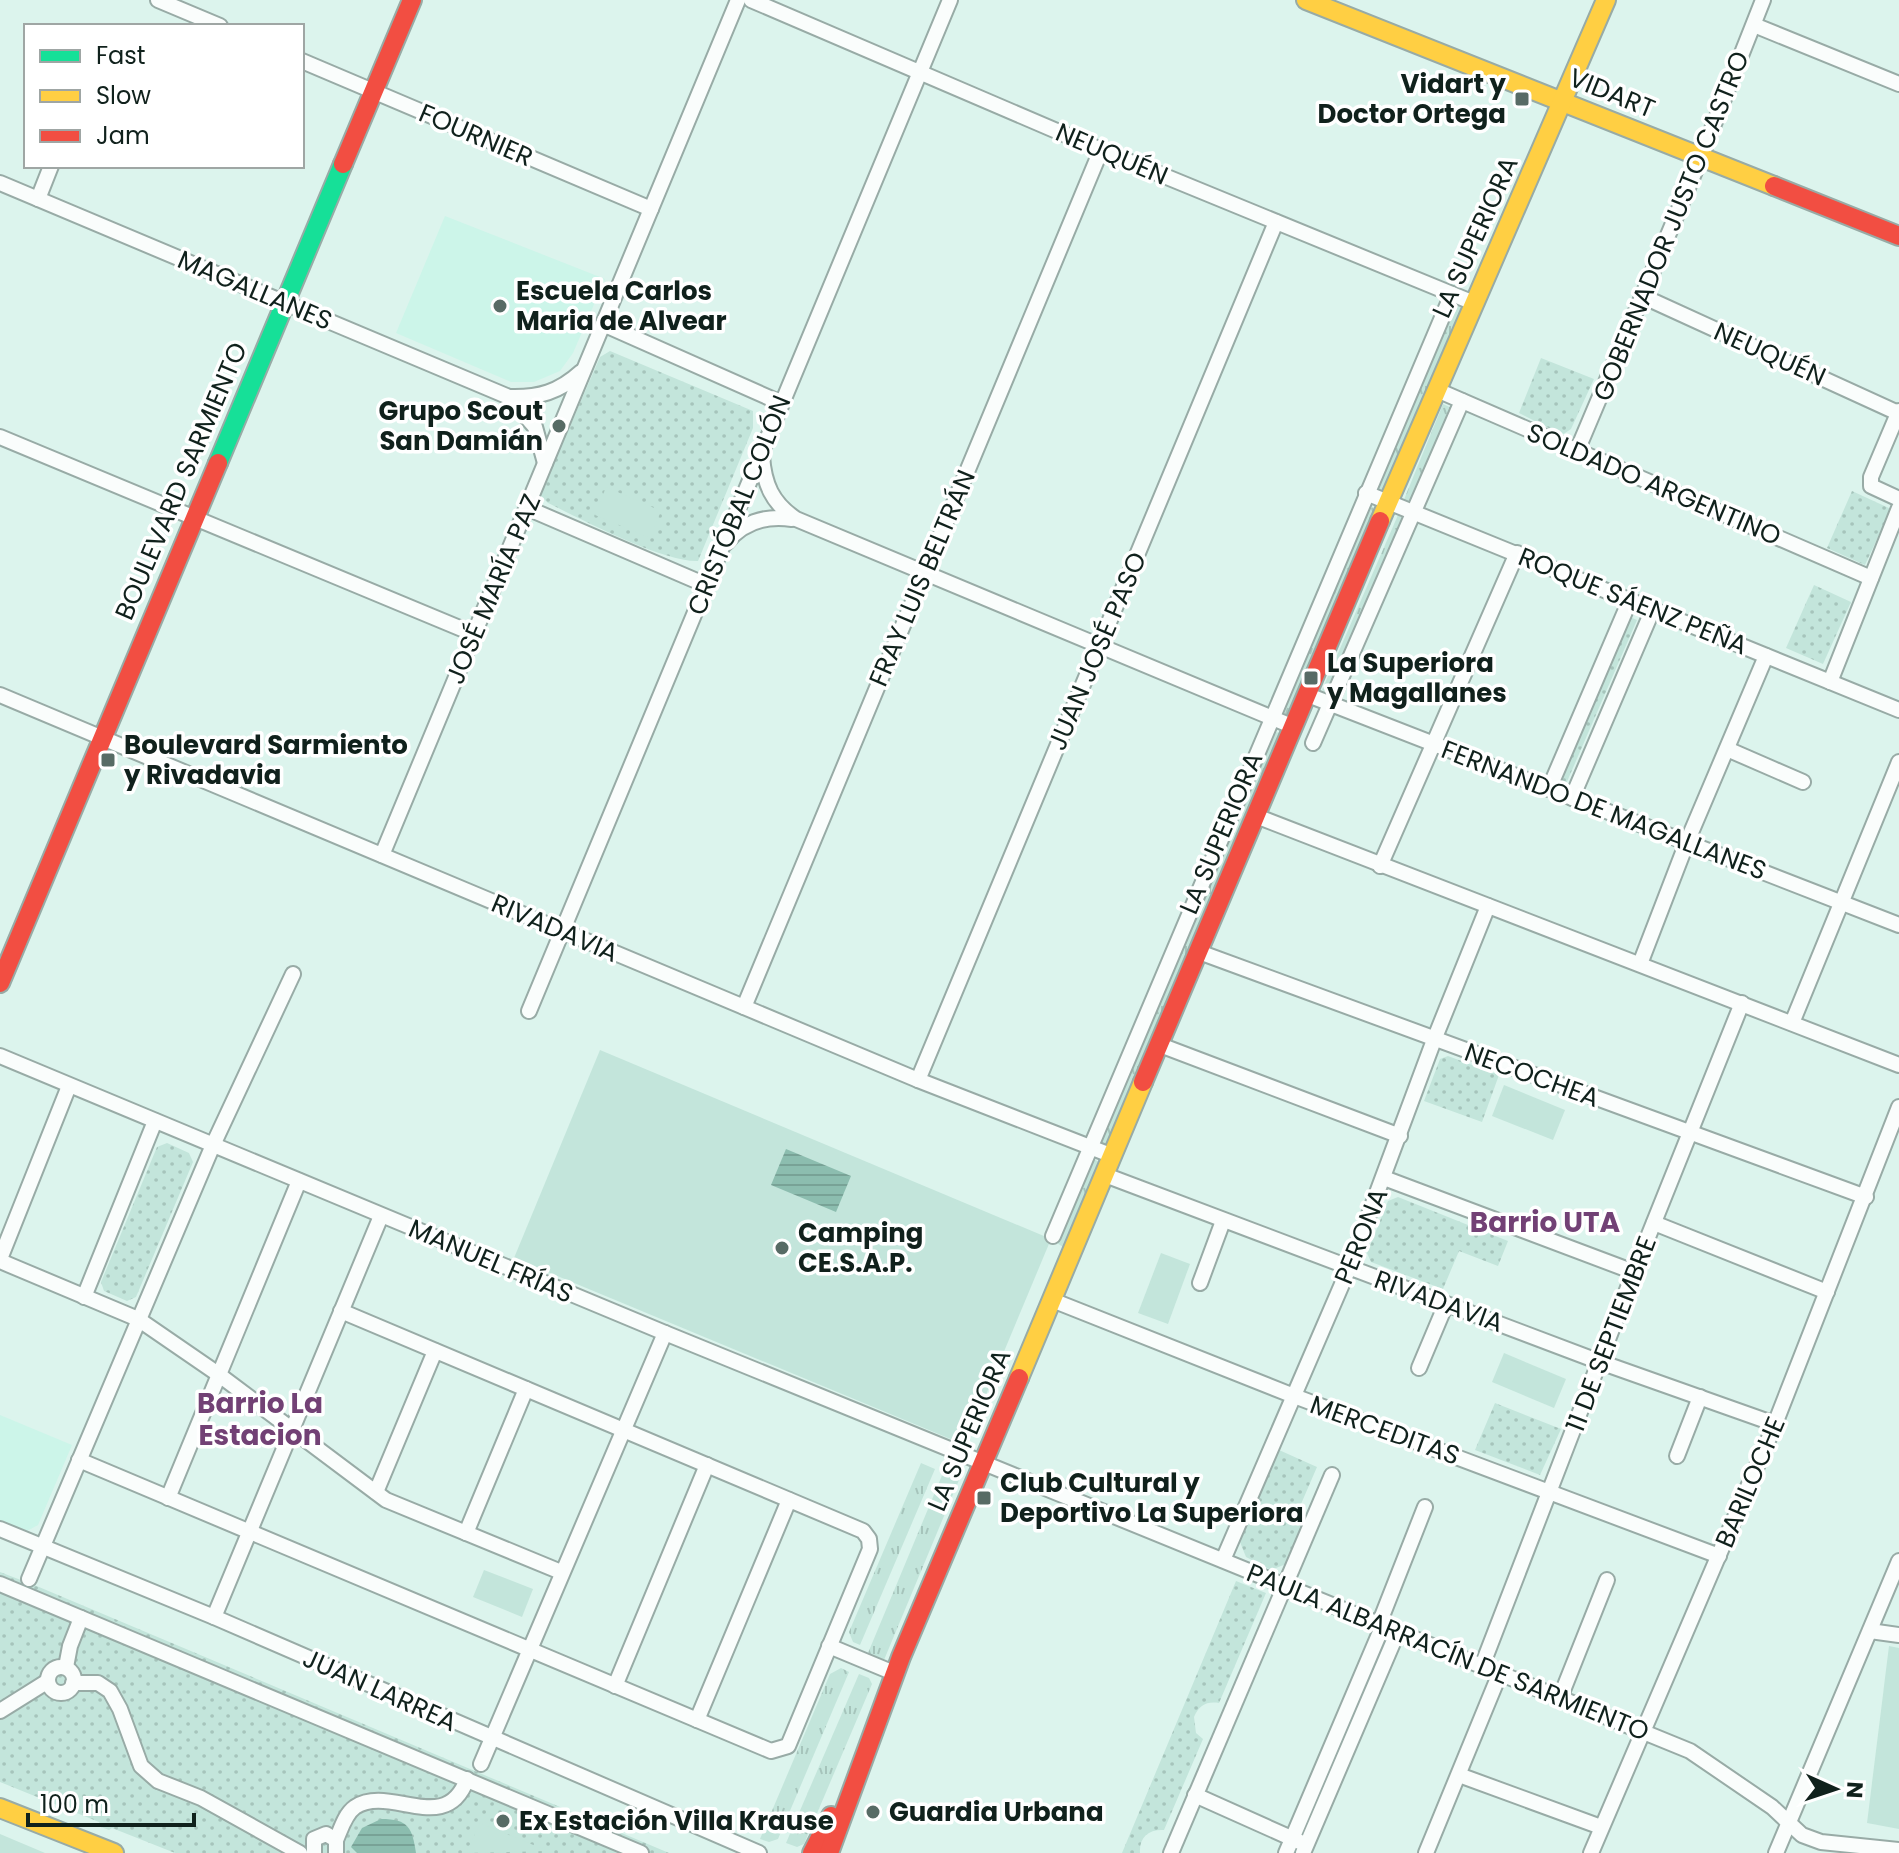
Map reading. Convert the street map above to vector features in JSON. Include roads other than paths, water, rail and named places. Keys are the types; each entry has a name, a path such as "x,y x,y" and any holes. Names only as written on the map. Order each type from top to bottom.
{"main road":[{"name":"BOULEVARD SARMIENTO","path":"0,983 412,0"},
{"name":"VIDART","path":"1306,0 1899,236"},
{"name":"LA SUPERIORA","path":"812,1853 834,1811 891,1681 1388,502 1606,0"},
{"name":"LA SUPERIORA","path":"829,1853 891,1681"},
{"path":"0,1808 109,1852"}],"street":[{"path":"158,0 215,24"},
{"name":"JOSÉ MARÍA PAZ","path":"382,855 738,0"},
{"name":"NEUQUÉN","path":"751,0 1101,150 1474,303"},
{"name":"CRISTÓBAL COLÓN","path":"529,1011 950,0"},
{"name":"GOBERNADOR JUSTO CASTRO","path":"1577,451 1701,157 1763,0"},
{"path":"1754,25 1899,84"},
{"name":"FOURNIER","path":"304,62 651,209"},
{"name":"FRAY LUIS BELTRÁN","path":"744,1007 1101,150"},
{"path":"38,199 50,168"},
{"name":"MAGALLANES","path":"0,183 509,397"},
{"name":"JUAN JOSÉ PASO","path":"918,1080 1276,222"},
{"path":"1053,1236 1452,294"},
{"name":"NEUQUÉN","path":"1642,296 1899,412"},
{"path":"603,324 781,403"},
{"path":"509,397 527,398 550,393 562,388 584,369"},
{"name":"SOLDADO ARGENTINO","path":"1437,390 1871,578"},
{"path":"509,397 535,427 545,463"},
{"path":"1313,743 1462,401"},
{"path":"1899,412 1871,477 1871,486 1899,499"},
{"path":"0,437 474,634"},
{"path":"761,451 763,478 770,493 781,509 796,519 1294,727"},
{"name":"ROQUE SÁENZ PEÑA","path":"1366,493 1899,710"},
{"path":"527,508 706,585"},
{"path":"1830,682 1899,508"},
{"path":"721,550 733,535 758,520 766,517 796,519"},
{"path":"1380,866 1517,553"},
{"path":"1549,789 1630,600"},
{"path":"1572,798 1653,609"},
{"path":"1640,964 1687,842 1766,656"},
{"name":"RIVADAVIA","path":"0,695 918,1080 1113,1156"},
{"name":"FERNANDO DE MAGALLANES","path":"1308,695 1899,925"},
{"path":"1727,749 1803,782"},
{"path":"1792,1023 1899,762"},
{"path":"1256,816 1899,1065"},
{"name":"PERONA","path":"1223,1560 1349,1268 1488,906"},
{"name":"NECOCHEA","path":"1199,952 1866,1197"},
{"path":"29,1579 213,1145 293,974"},
{"name":"11 DE SEPTIEMBRE","path":"1482,1666 1742,1003"},
{"path":"1160,1045 1400,1136"},
{"name":"MANUEL FRÍAS","path":"0,1056 983,1463"},
{"path":"69,1086 0,1260 138,1319 218,1374 386,1500 561,1572"},
{"name":"BARILOCHE","path":"1591,1853 1775,1424 1899,1107"},
{"path":"84,1297 155,1121"},
{"name":"RIVADAVIA","path":"1105,1175 1600,1362 1775,1424"},
{"path":"1384,1178 1634,1272"},
{"path":"168,1498 299,1181"},
{"path":"214,1617 381,1216"},
{"path":"1200,1283 1223,1221"},
{"path":"1654,1223 1827,1292"},
{"name":"MERCEDITAS","path":"1052,1300 1294,1396 1719,1556"},
{"path":"1419,1368 1446,1304"},
{"path":"79,1460 771,1751 788,1746 870,1549 869,1539 863,1531 341,1311"},
{"path":"481,1764 665,1333"},
{"path":"376,1492 435,1351"},
{"path":"466,1533 526,1389"},
{"path":"1677,1456 1700,1397"},
{"name":"PAULA ALBARRACÍN DE SARMIENTO","path":"983,1463 1643,1731 1710,1762 1772,1807 1802,1835 1821,1842 1899,1850"},
{"path":"615,1686 707,1465"},
{"path":"1171,1853 1332,1475"},
{"path":"697,1720 789,1500"},
{"path":"1297,1847 1425,1507"},
{"name":"JUAN LARREA","path":"0,1529 214,1617 759,1853"},
{"path":"1776,1853 1899,1561"},
{"path":"1560,1698 1607,1580"},
{"path":"0,1584 641,1853"},
{"path":"66,1667 81,1618"},
{"path":"1297,1847 1398,1631"},
{"path":"1870,1631 1899,1635"},
{"path":"829,1646 891,1681"},
{"path":"0,1711 48,1681 53,1669 66,1667 72,1672 73,1683 68,1691 59,1693 51,1689 48,1681"},
{"path":"1426,1853 1500,1673"},
{"path":"73,1683 98,1683 110,1691 141,1766 158,1781 201,1798 300,1853"},
{"path":"1459,1775 1601,1827"},
{"path":"314,1853 312,1843 317,1836 326,1834 336,1846 348,1814 360,1804 442,1806 457,1798 467,1779"},
{"path":"1195,1795 1297,1847"}],"place":[{"name":"Vidart y Doctor Ortega","path":"1522,99"},
{"name":"Escuela Carlos Maria de Alvear","path":"500,306"},
{"name":"Grupo Scout San Damián","path":"559,426"},
{"name":"La Superiora y Magallanes","path":"1311,678"},
{"name":"Boulevard Sarmiento y Rivadavia","path":"108,760"},
{"name":"Camping CE.S.A.P.","path":"782,1248"},
{"name":"Club Cultural y Deportivo La Superiora","path":"984,1498"},
{"name":"Guardia Urbana","path":"873,1812"},
{"name":"Ex Estación Villa Krause","path":"503,1821"}],"district":[{"name":"Barrio UTA","path":"1545,1222"},
{"name":"Barrio La Estacion","path":"260,1419"}]}
